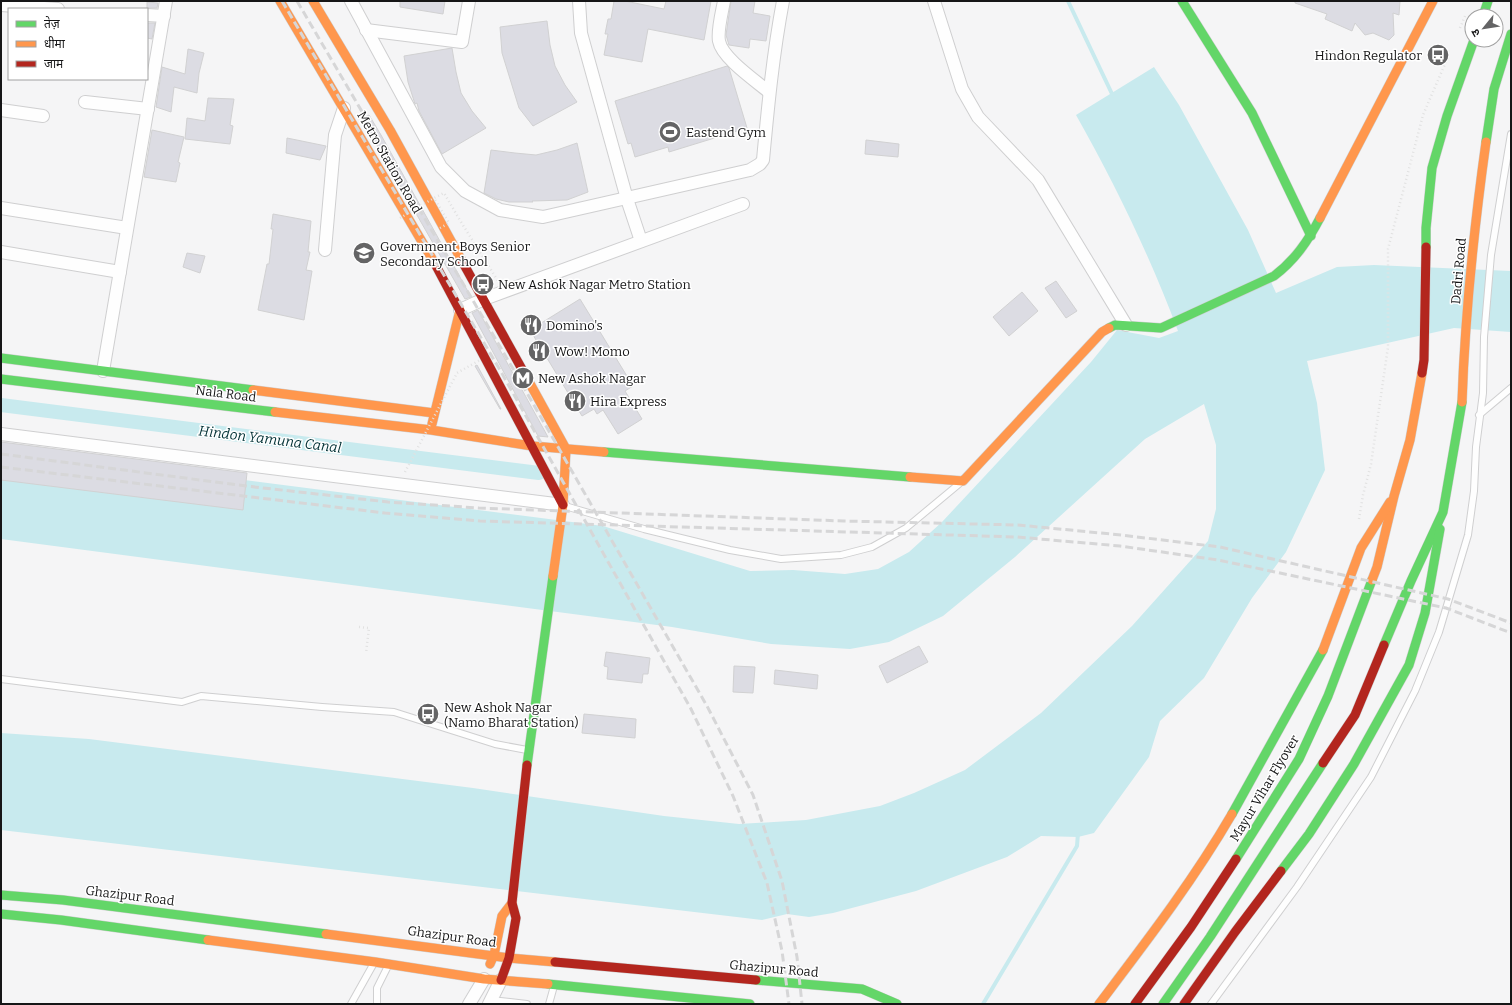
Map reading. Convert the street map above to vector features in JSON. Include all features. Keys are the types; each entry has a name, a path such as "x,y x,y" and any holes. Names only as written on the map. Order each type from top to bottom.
{"main road":[{"name":"Metro Station Road","path":"280,1 344,108 460,310 481,335 562,511"},
{"name":"Metro Station Road","path":"313,1 390,130 499,325 566,449"},
{"path":"1182,1 1252,113 1311,236"},
{"path":"963,481 1102,332 1115,325 1162,328 1274,276 1289,264 1311,236 1433,1"},
{"name":"Dadri Road","path":"1443,512 1462,409 1464,348 1475,222 1494,89 1511,34"},
{"path":"1099,1004 1172,907 1215,843 1276,738 1324,648 1361,548 1394,496 1410,440 1424,360 1426,228 1432,168 1447,116 1471,48"},
{"path":"431,430 460,310"},
{"path":"481,335 499,325"},
{"name":"Nala Road","path":"1,358 79,378 209,405 431,430 532,446 963,481"},
{"name":"Nala Road","path":"1,379 79,378 103,371 434,413"},
{"path":"502,980 509,958 516,918 512,903 526,772 562,511 566,449"},
{"name":"Mayur Vihar Flyover","path":"1135,1004 1191,927 1254,832 1299,759 1328,696 1377,567 1394,496"},
{"path":"1163,1004 1210,937 1355,715 1411,581 1443,512"},
{"path":"1184,1004 1235,932 1308,834 1354,764 1409,665 1425,613 1443,512"},
{"name":"Ghazipur Road","path":"1,895 63,900 509,958 862,989 897,1004"},
{"path":"484,978 494,955 502,916 512,903"},
{"path":"1,914 61,920 484,978 554,984 655,997 750,1004"},
{"path":"1105,1004 1108,991"}],"street":[{"path":"103,371 166,1"},
{"path":"351,1 441,167 465,191 500,210 543,217 627,199 755,168 763,160 769,92 783,1"},
{"path":"366,30 462,42 470,1"},
{"path":"579,1 581,33 627,199 641,241"},
{"path":"724,1 718,40 720,46 729,58 769,92"},
{"path":"934,1 962,89 969,102 978,117 1038,180 1126,325"},
{"path":"1,5 44,8"},
{"path":"148,15 164,16"},
{"path":"85,102 148,109"},
{"path":"325,250 335,135 344,108"},
{"path":"1,110 43,116"},
{"path":"460,310 484,299 743,204"},
{"path":"1,208 127,228"},
{"path":"1,252 120,272"},
{"path":"1,434 562,511"},
{"path":"469,1004 484,978"},
{"path":"490,1002 502,980"}],"lane":[{"path":"1211,1004 1268,928 1348,813 1371,777 1415,691 1439,632 1468,535 1474,491 1479,415 1483,393 1484,337 1491,255 1511,134"},
{"path":"1479,415 1511,388"},
{"path":"562,511 730,550 781,559 841,555 872,546 906,528 963,481"},
{"path":"1,679 182,702 201,696 394,712 495,744 529,751"},
{"path":"351,1004 375,962"},
{"path":"377,1004 377,988 389,964"},
{"path":"549,1004 554,984"},
{"path":"490,1002 527,1004"}],"path":[{"path":"400,218 444,192 504,292"},
{"path":"434,198 449,223 440,228"},
{"path":"1358,524 1363,495 1371,464 1388,347 1388,249"},
{"path":"405,472 457,373 480,360"},
{"path":"359,627 369,628 366,652"}],"water":[{"path":"1154,67 1179,105 1248,230 1276,293 1337,267 1374,265 1511,271 1511,332 1454,328 1307,361 1317,403 1325,470 1286,552 1252,598 1204,678 1160,721 1149,757 1094,833 1078,837 1041,836 1007,857 916,891 833,913 809,917 787,914 762,920 1,830 1,733 89,739 473,788 664,816 739,824 806,820 880,806 914,793 965,770 1041,713 1132,626 1208,541 1216,509 1216,445 1204,404 1145,439 1015,557 943,616 889,642 850,649 771,644 672,627 1,539 1,449 603,526 750,571 793,570 845,574 878,569 909,552 942,522 1091,362 1117,330 1159,338 1178,331 1144,248 1104,167 1076,115"}],"building":[{"path":"400,1 445,1 443,14 400,7"},
{"path":"614,1 625,1 664,9 666,1 711,1 704,40 648,29 642,62 604,55 608,34 605,34 608,19 611,19"},
{"path":"731,1 755,1 753,13 770,16 766,41 750,39 749,48 729,45 726,35"},
{"path":"1295,1 1400,1 1399,15 1393,13 1394,35 1389,40 1373,33 1365,35 1355,23 1352,31 1325,19 1327,14 1295,3"},
{"path":"147,2 158,3 157,8 147,8"},
{"path":"547,21 550,45 555,66 565,85 577,102 533,126 519,108 502,53 500,27"},
{"path":"148,23 155,23 152,39 148,38"},
{"path":"452,48 461,93 472,111 486,128 442,154 419,111 417,103 415,104 408,82 404,56"},
{"path":"188,49 204,53 199,73 197,93 174,87 171,112 156,107 162,67 185,74"},
{"path":"727,66 729,68 747,128 669,152 668,147 635,157 631,143 628,144 615,101"},
{"path":"208,98 234,99 230,125 233,126 230,144 185,139 187,118 205,121"},
{"path":"369,115 471,297 465,299 362,119"},
{"path":"152,130 184,137 178,162 180,163 176,182 144,177"},
{"path":"287,138 326,146 320,160 286,153"},
{"path":"866,140 899,144 898,157 865,154"},
{"path":"577,143 588,192 567,200 532,201 533,202 509,202 496,199 484,193 491,150 536,155"},
{"path":"273,214 311,221 308,252 310,252 306,270 312,271 304,320 258,310 267,264 269,264"},
{"path":"187,253 205,256 200,273 183,267"},
{"path":"1056,281 1077,311 1066,318 1045,288"},
{"path":"1022,292 1038,311 1009,336 993,317"},
{"path":"580,299 633,386 625,391 642,419 618,434 603,410 597,414 594,409 582,416 530,330"},
{"path":"478,310 548,437 538,436 472,313"},
{"path":"477,365 501,409 475,366"},
{"path":"1,442 247,473 243,510 1,480"},
{"path":"919,646 928,662 887,683 879,666"},
{"path":"606,652 650,658 648,674 643,674 642,683 607,679 608,667 604,666"},
{"path":"734,666 755,667 753,693 733,692"},
{"path":"775,670 818,675 817,689 774,684"},
{"path":"584,714 636,719 635,738 582,733"}],"waterway":[{"path":"1068,1 1113,96"},
{"name":"Hindon Yamuna Canal","path":"1,405 539,473"},
{"path":"983,1004 1077,846 1078,833"}],"railway":[{"path":"282,1 500,370 691,709 733,796 767,883 782,951 789,1004"},
{"path":"297,1 512,367 707,706 753,795 782,881 797,957 802,1004"},
{"path":"1,454 246,486 388,502 479,508 844,521 1018,525 1121,535 1220,547 1448,599 1511,623"},
{"path":"1,467 385,513 480,521 1017,537 1120,546 1218,560 1446,608 1511,633"}],"traffic: fast":[{"path":"1182,1 1252,113 1311,236"},
{"path":"1486,8 1488,1"},
{"path":"1486,142 1494,89 1511,34"},
{"path":"1426,247 1426,228 1432,168 1447,116 1471,48"},
{"path":"1109,328 1115,325 1161,328 1274,276 1282,270 1300,250 1311,235 1320,218"},
{"path":"1,358 253,390"},
{"path":"1,379 275,412"},
{"path":"1384,645 1411,581 1443,512 1462,402"},
{"path":"604,452 910,477"},
{"path":"1281,871 1309,834 1354,764 1409,665 1425,613 1440,529"},
{"path":"527,765 553,576"},
{"path":"1236,859 1299,759 1328,696 1372,580"},
{"path":"1232,814 1323,650"},
{"path":"1163,1004 1210,937 1323,763"},
{"path":"1,895 63,900 326,934"},
{"path":"1,914 61,920 208,940"},
{"path":"756,980 862,989 897,1004"},
{"path":"548,984 750,1004"}],"traffic: slow":[{"path":"280,1 434,262"},
{"path":"313,1 390,130 462,261"},
{"path":"1320,218 1433,1"},
{"path":"1462,402 1465,337 1486,142"},
{"path":"432,424 460,310"},
{"path":"910,477 963,481 1102,332 1109,328"},
{"path":"1372,580 1377,567 1394,496 1410,440 1422,373"},
{"path":"528,380 566,449 563,505 553,576"},
{"path":"253,390 434,413"},
{"path":"275,412 431,430 532,446 604,452"},
{"path":"1323,650 1361,548 1390,502"},
{"path":"1099,1004 1185,887 1232,814"},
{"path":"490,964 494,955 502,916 512,903"},
{"path":"326,934 509,958 555,962"},
{"path":"208,940 375,962 484,979 548,984"}],"traffic: jam":[{"path":"1422,373 1424,360 1426,247"},
{"path":"462,261 528,380"},
{"path":"434,262 563,505"},
{"path":"1323,763 1355,715 1384,645"},
{"path":"501,980 509,958 516,918 512,903 527,765"},
{"path":"1135,1004 1191,927 1236,859"},
{"path":"1184,1004 1235,932 1281,871"},
{"path":"555,962 756,980"}],"place":[{"name":"Hindon Regulator","path":"1438,55"},
{"name":"Eastend Gym","path":"670,132"},
{"name":"Government Boys Senior Secondary School","path":"364,253"},
{"name":"New Ashok Nagar Metro Station","path":"483,284"},
{"name":"Domino's","path":"531,325"},
{"name":"Wow! Momo","path":"539,351"},
{"name":"New Ashok Nagar","path":"523,378"},
{"name":"Hira Express","path":"575,401"},
{"name":"New Ashok Nagar (Namo Bharat Station)","path":"428,714"}]}
